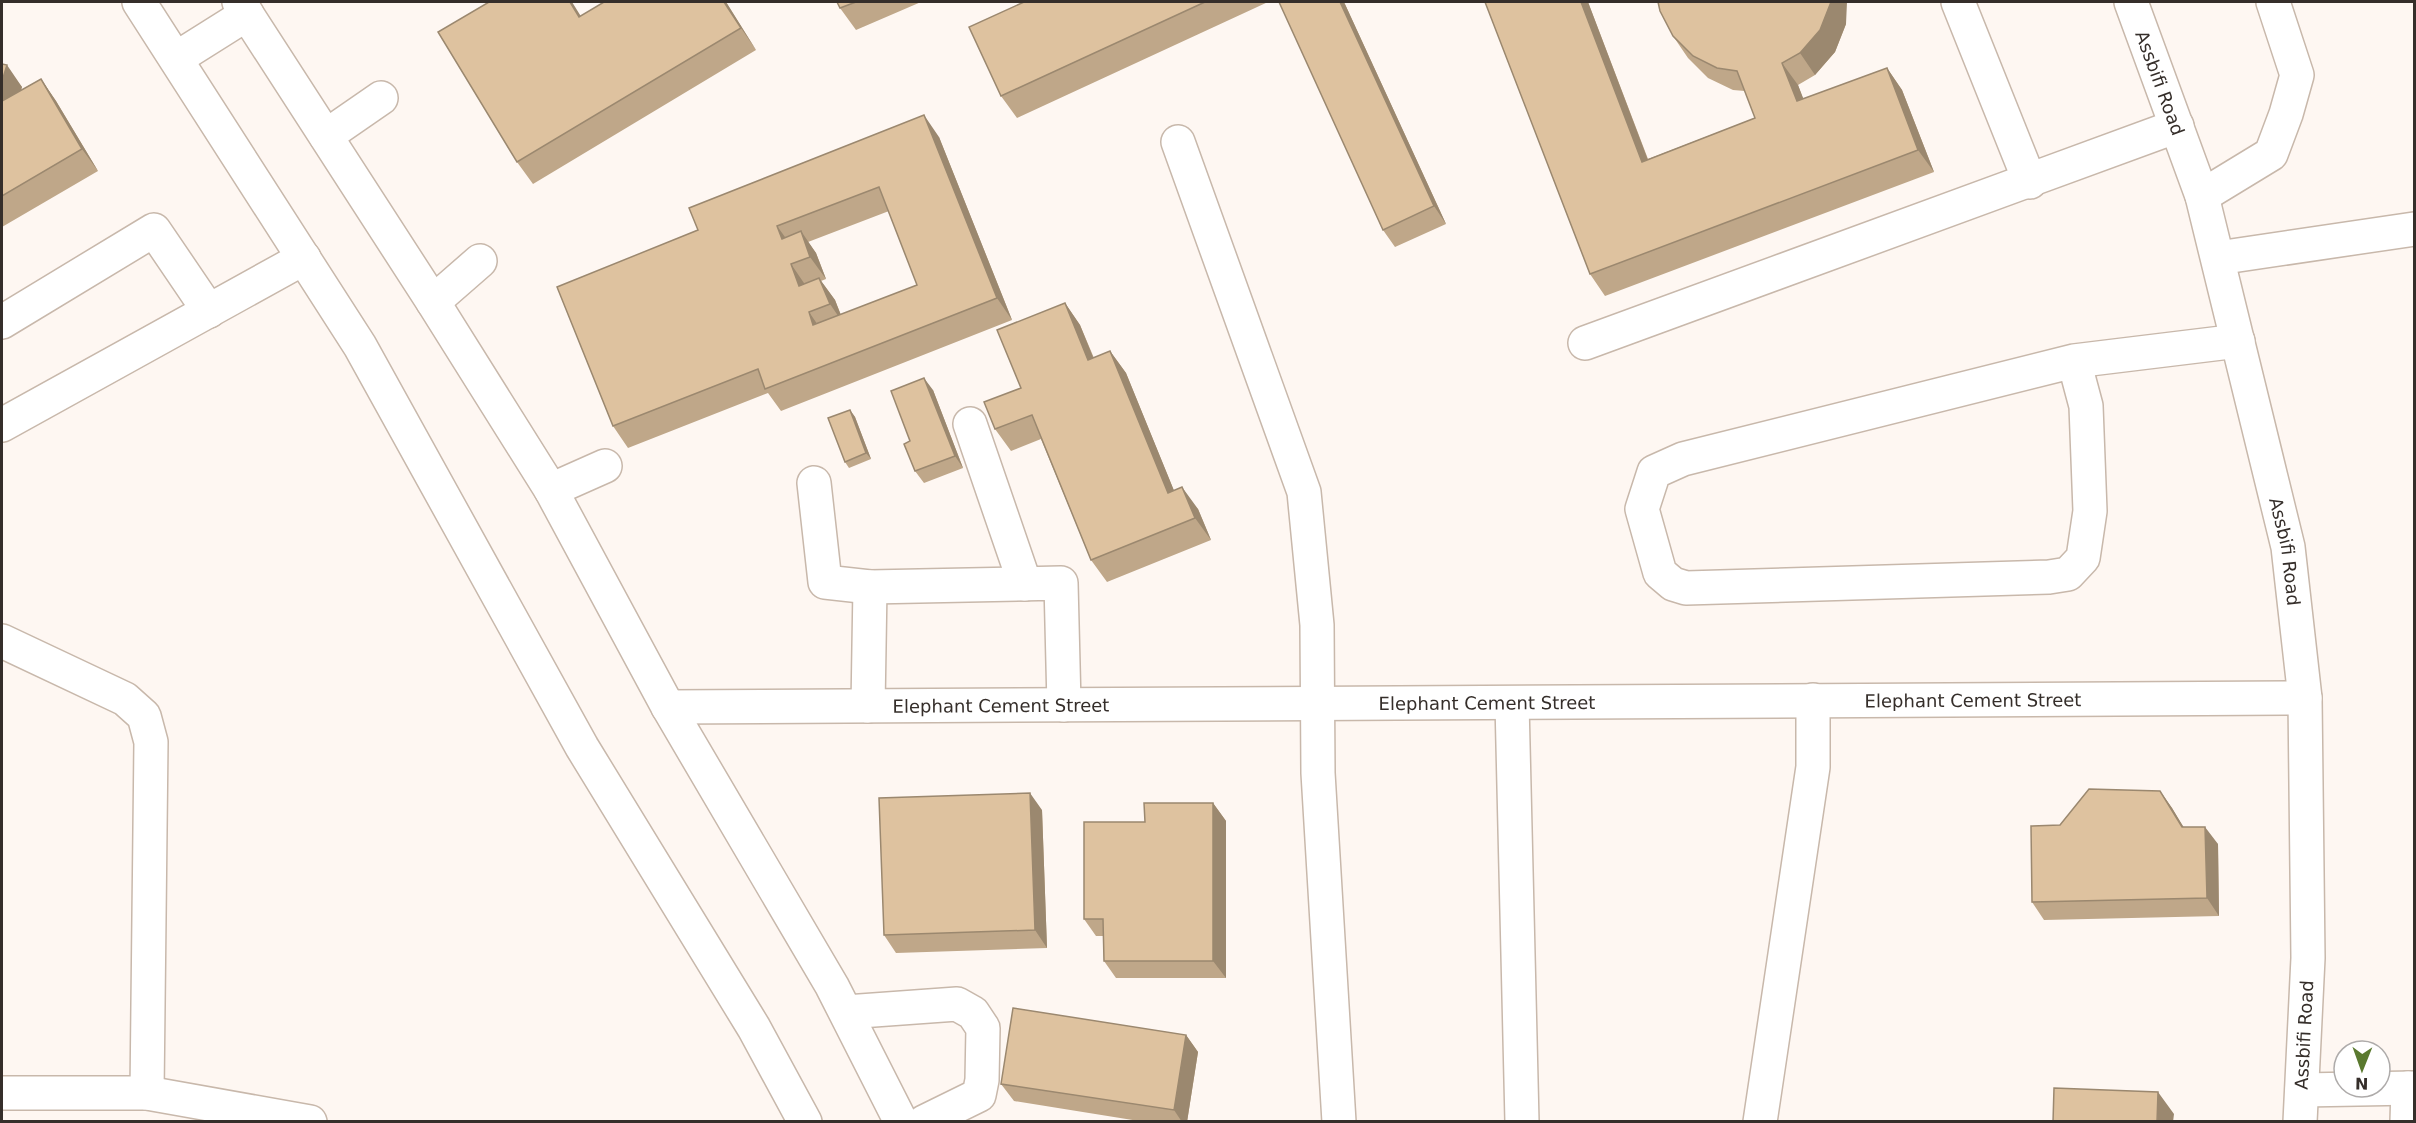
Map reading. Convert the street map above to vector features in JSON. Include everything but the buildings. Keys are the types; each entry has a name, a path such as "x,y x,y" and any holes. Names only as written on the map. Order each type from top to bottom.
{"street":[{"path":"139,2 360,346 582,747 754,1028 805,1122"},
{"path":"1958,2 2030,182"},
{"name":"Assbifi Road","path":"2131,2 2202,196 2288,547 2305,698 2308,958 2301,1106"},
{"path":"2202,196 2271,154 2286,114 2296,75 2273,2"},
{"path":"177,58 243,8 551,490 668,707 846,1012 901,1122"},
{"path":"326,136 381,98"},
{"path":"1585,343 2030,182 2177,126"},
{"path":"1178,142 1304,492 1317,625 1316,703 1339,1122"},
{"path":"2218,258 2415,229"},
{"path":"2,322 154,230 209,310"},
{"path":"2,425 304,258"},
{"path":"433,302 480,261"},
{"path":"2074,361 2086,406 2090,511 2083,558 2068,574 2049,577 1686,588 1673,584 1660,573 1642,509 1654,472 1683,459 2074,361 2238,341"},
{"path":"970,424 1025,584"},
{"path":"551,490 605,466"},
{"path":"814,483 825,582 870,587 1061,583 1064,705"},
{"path":"868,706 870,587"},
{"path":"2,641 125,699 144,716 152,742 147,1093"},
{"name":"Elephant Cement Street","path":"668,707 2305,698"},
{"path":"1760,1122 1813,767 1814,700"},
{"path":"1512,703 1522,1122"},
{"path":"846,1012 957,1004 979,1019 982,1028 982,1080 979,1095 924,1122"},
{"path":"2301,1106 2411,1088 2407,1122"},
{"path":"2,1093 147,1093 310,1122"}]}
